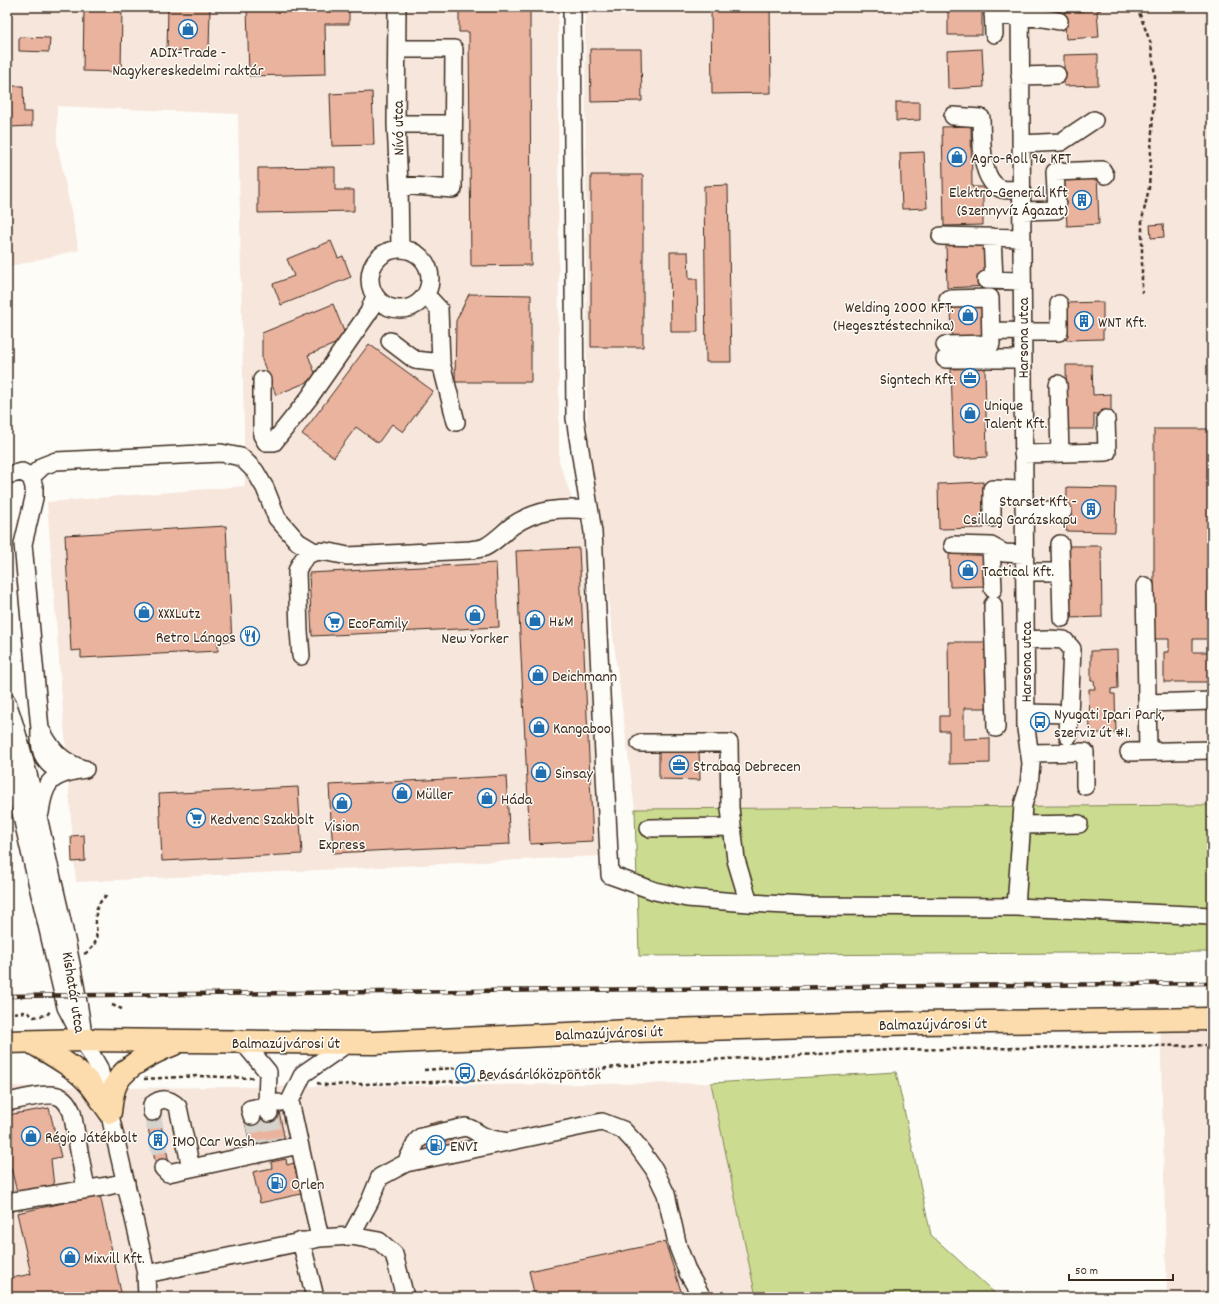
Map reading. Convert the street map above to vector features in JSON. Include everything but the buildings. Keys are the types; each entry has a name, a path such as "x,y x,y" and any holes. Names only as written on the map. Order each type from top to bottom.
{"main road":[{"name":"Balmazújvárosi út","path":"7,1042 83,1040 348,1043 638,1031 922,1023 1212,1019"},
{"path":"31,1042 56,1057 78,1073 90,1084 110,1112"},
{"path":"110,1112 112,1096 117,1082 126,1072 140,1060 178,1042"}],"street":[{"name":"Nívó utca","path":"397,7 396,124 400,249"},
{"path":"572,7 575,418 592,532 610,875 655,891 687,898 749,903 806,906 1016,907 1212,916"},
{"path":"994,34 993,11 1020,11 1042,18 1060,21"},
{"name":"Harsona utca","path":"1016,907 1023,805 1029,786 1031,763 1026,729 1020,11"},
{"path":"397,49 454,49 453,189 399,185"},
{"path":"1020,76 1057,75"},
{"path":"953,116 981,118 983,157 986,170 993,183 1002,189 1021,189"},
{"path":"1021,144 1061,142 1094,120"},
{"path":"396,124 453,124"},
{"path":"1021,211 1057,210 1055,172 1102,170 1105,175"},
{"path":"941,236 1022,238"},
{"path":"992,237 990,280 1022,281"},
{"path":"400,249 409,250 417,254 426,264 430,277 430,287 426,295 420,303 411,308 401,310 382,304 375,296 371,288 371,270 382,255 390,251 400,249"},
{"path":"426,295 439,309 441,363 456,422"},
{"path":"262,380 262,435 266,442 274,442 309,398 369,312 375,296"},
{"path":"948,299 990,298 992,331 991,344 945,352 1023,359"},
{"path":"992,331 1058,332 1059,304"},
{"path":"390,341 415,360 441,363"},
{"path":"1058,384 1060,453"},
{"path":"1023,454 1107,452 1106,419"},
{"path":"31,477 43,466 56,461 221,453 241,457 254,471 265,488 277,518 298,542 314,551 331,552 347,556 470,550 484,547 512,526 529,516 546,510 569,508 589,510"},
{"path":"9,473 22,472 31,477 34,487 34,498 22,544 40,729 55,753 72,765 86,769 68,772 56,777 49,783 45,788 39,819"},
{"path":"992,518 992,489 1024,490"},
{"path":"1024,509 1063,511"},
{"path":"1060,544 1062,618"},
{"path":"953,545 991,546 1004,552 1024,554"},
{"path":"991,546 996,728"},
{"path":"301,656 297,571 300,562 305,555 314,551"},
{"path":"1024,572 1061,572"},
{"path":"1145,586 1148,751"},
{"path":"1025,640 1064,640 1072,649 1068,736"},
{"path":"1147,703 1212,701"},
{"name":"Kishatár utca","path":"7,702 20,742 39,819 73,974 83,1040"},
{"path":"1026,713 1069,714"},
{"path":"640,743 729,743 730,808 736,860 749,903"},
{"path":"1129,752 1212,750"},
{"name":"Kishatár utca","path":"7,752 63,996 66,1007 83,1040"},
{"path":"1030,753 1085,752 1085,786"},
{"path":"1021,825 1079,824"},
{"path":"649,828 732,826"},
{"path":"83,1040 99,1068 110,1112 146,1274 147,1297"},
{"path":"243,1042 268,1072 268,1109"},
{"path":"320,1238 290,1101 303,1074 348,1043"},
{"path":"7,1102 49,1095 59,1096 66,1102 72,1112 86,1190"},
{"path":"152,1112 152,1105 158,1101 166,1099 173,1102 178,1107 191,1168"},
{"path":"252,1116 250,1109 268,1109 290,1101"},
{"path":"351,1236 380,1177 406,1163 602,1122 623,1130 636,1144 654,1169 666,1194 678,1247 688,1273 702,1296"},
{"path":"163,1168 168,1173 259,1150 300,1145"},
{"path":"7,1202 86,1190 126,1182"},
{"path":"146,1274 301,1241 351,1236 379,1241 394,1254 405,1297"},
{"path":"301,1241 315,1297"}],"path":[{"path":"1136,7 1151,44 1155,76 1150,188 1142,220 1142,293"},
{"path":"80,957 90,951 96,943 97,907 108,893"},
{"path":"112,1005 122,1009"},
{"path":"7,1013 27,1012 34,1017 47,1015 52,1009"},
{"path":"424,1070 470,1067 469,1081 671,1062 890,1050 1212,1045"}],"shaded area":[{"path":"7,7 558,7 559,461 587,543 600,856 76,882 47,502 245,486 238,114 57,106 57,143 79,250 7,267"},
{"path":"585,7 1212,7 1212,805 635,809 587,423"},
{"path":"1160,1019 1212,1019 1212,1297 1167,1297"},
{"path":"711,1083 756,1297 7,1297 7,1086 113,1088"}],"green space":[{"path":"1212,805 1212,952 639,956 635,809"},
{"path":"896,1072 931,1235 999,1297 756,1297 711,1083"}],"tunnel":[{"path":"152,1112 163,1168"},
{"path":"269,1113 275,1144"},
{"path":"252,1116 259,1147"}],"railway":[{"path":"7,996 1212,983"}],"place":[{"name":"ADIX-Trade - Nagykereskedelmi raktár","path":"188,29"},
{"name":"Agro-Roll 96 KFT","path":"957,157"},
{"name":"Elektro-Generál Kft (Szennyvíz Ágazat)","path":"1082,200"},
{"name":"Welding 2000 KFT. (Hegesztéstechnika)","path":"968,315"},
{"name":"WNT Kft.","path":"1084,321"},
{"name":"Signtech Kft.","path":"970,378"},
{"name":"Unique Talent Kft.","path":"970,413"},
{"name":"Starset Kft - Csillag Garázskapu","path":"1091,509"},
{"name":"Tactical Kft.","path":"968,570"},
{"name":"XXXLutz","path":"144,612"},
{"name":"New Yorker","path":"475,615"},
{"name":"H&M","path":"535,620"},
{"name":"EcoFamily","path":"334,622"},
{"name":"Retro Lángos","path":"250,636"},
{"name":"Deichmann","path":"538,675"},
{"name":"Nyugati Ipari Park, szerviz út #1.","path":"1040,722"},
{"name":"Kangaboo","path":"539,727"},
{"name":"Strabag Debrecen","path":"679,765"},
{"name":"Sinsay","path":"541,772"},
{"name":"Müller","path":"402,793"},
{"name":"Háda","path":"487,798"},
{"name":"Vision Express","path":"342,803"},
{"name":"Kedvenc Szakbolt","path":"196,818"},
{"name":"Bevásárlóközpontok","path":"465,1073"},
{"name":"Régio Játékbolt","path":"31,1136"},
{"name":"IMO Car Wash","path":"158,1140"},
{"name":"ENVI","path":"436,1145"},
{"name":"Orlen","path":"277,1183"},
{"name":"Mixvill Kft.","path":"70,1257"}]}
